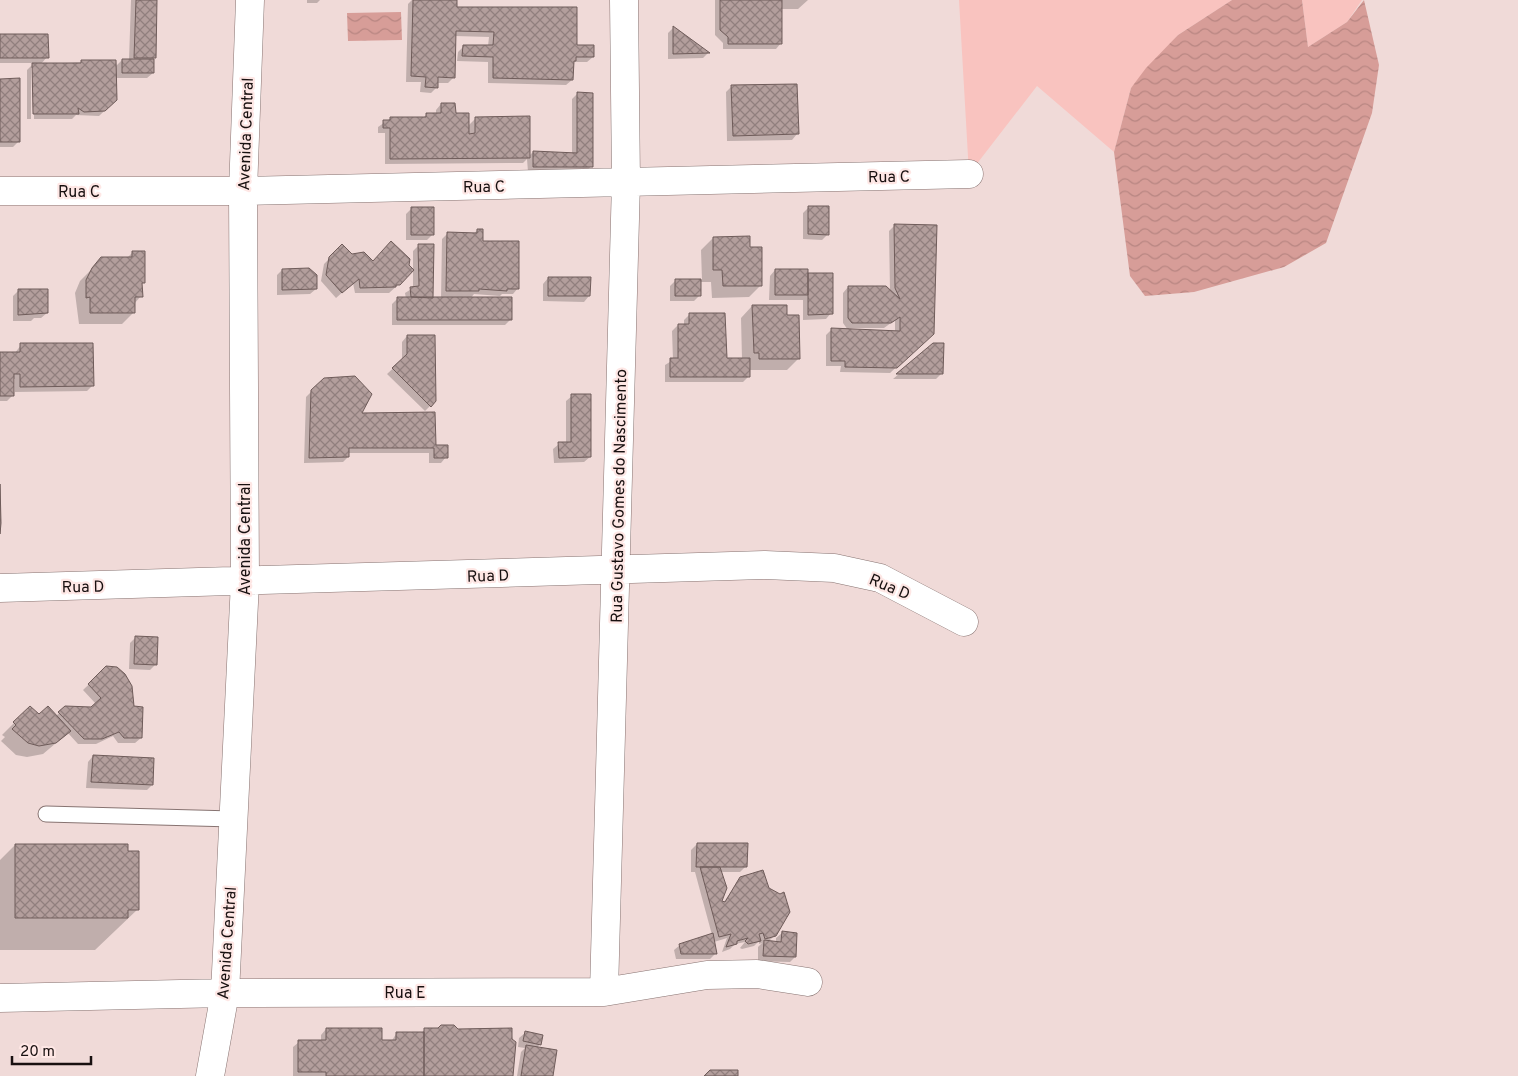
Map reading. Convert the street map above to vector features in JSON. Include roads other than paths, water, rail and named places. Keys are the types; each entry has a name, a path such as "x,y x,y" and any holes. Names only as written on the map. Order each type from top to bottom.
{"street":[{"name":"Avenida Central","path":"210,1076 225,993 244,582 243,191 250,0"},
{"name":"Rua Gustavo Gomes do Nascimento","path":"604,992 626,182 624,0"},
{"name":"Rua C","path":"0,190 243,191 969,174"},
{"name":"Rua D","path":"0,588 616,571 765,565 834,568 880,578 964,622"},
{"name":"Rua E","path":"0,998 225,993 604,992 706,975 757,974 808,982"}],"lane":[{"path":"46,814 233,819"}],"water":[{"path":"1232,0 1302,0 1308,47 1347,22 1364,0 1379,65 1372,113 1326,243 1284,267 1194,292 1145,296 1130,276 1114,152 1131,88 1146,68 1178,35"},
{"path":"401,12 402,40 348,41 347,13"}]}
